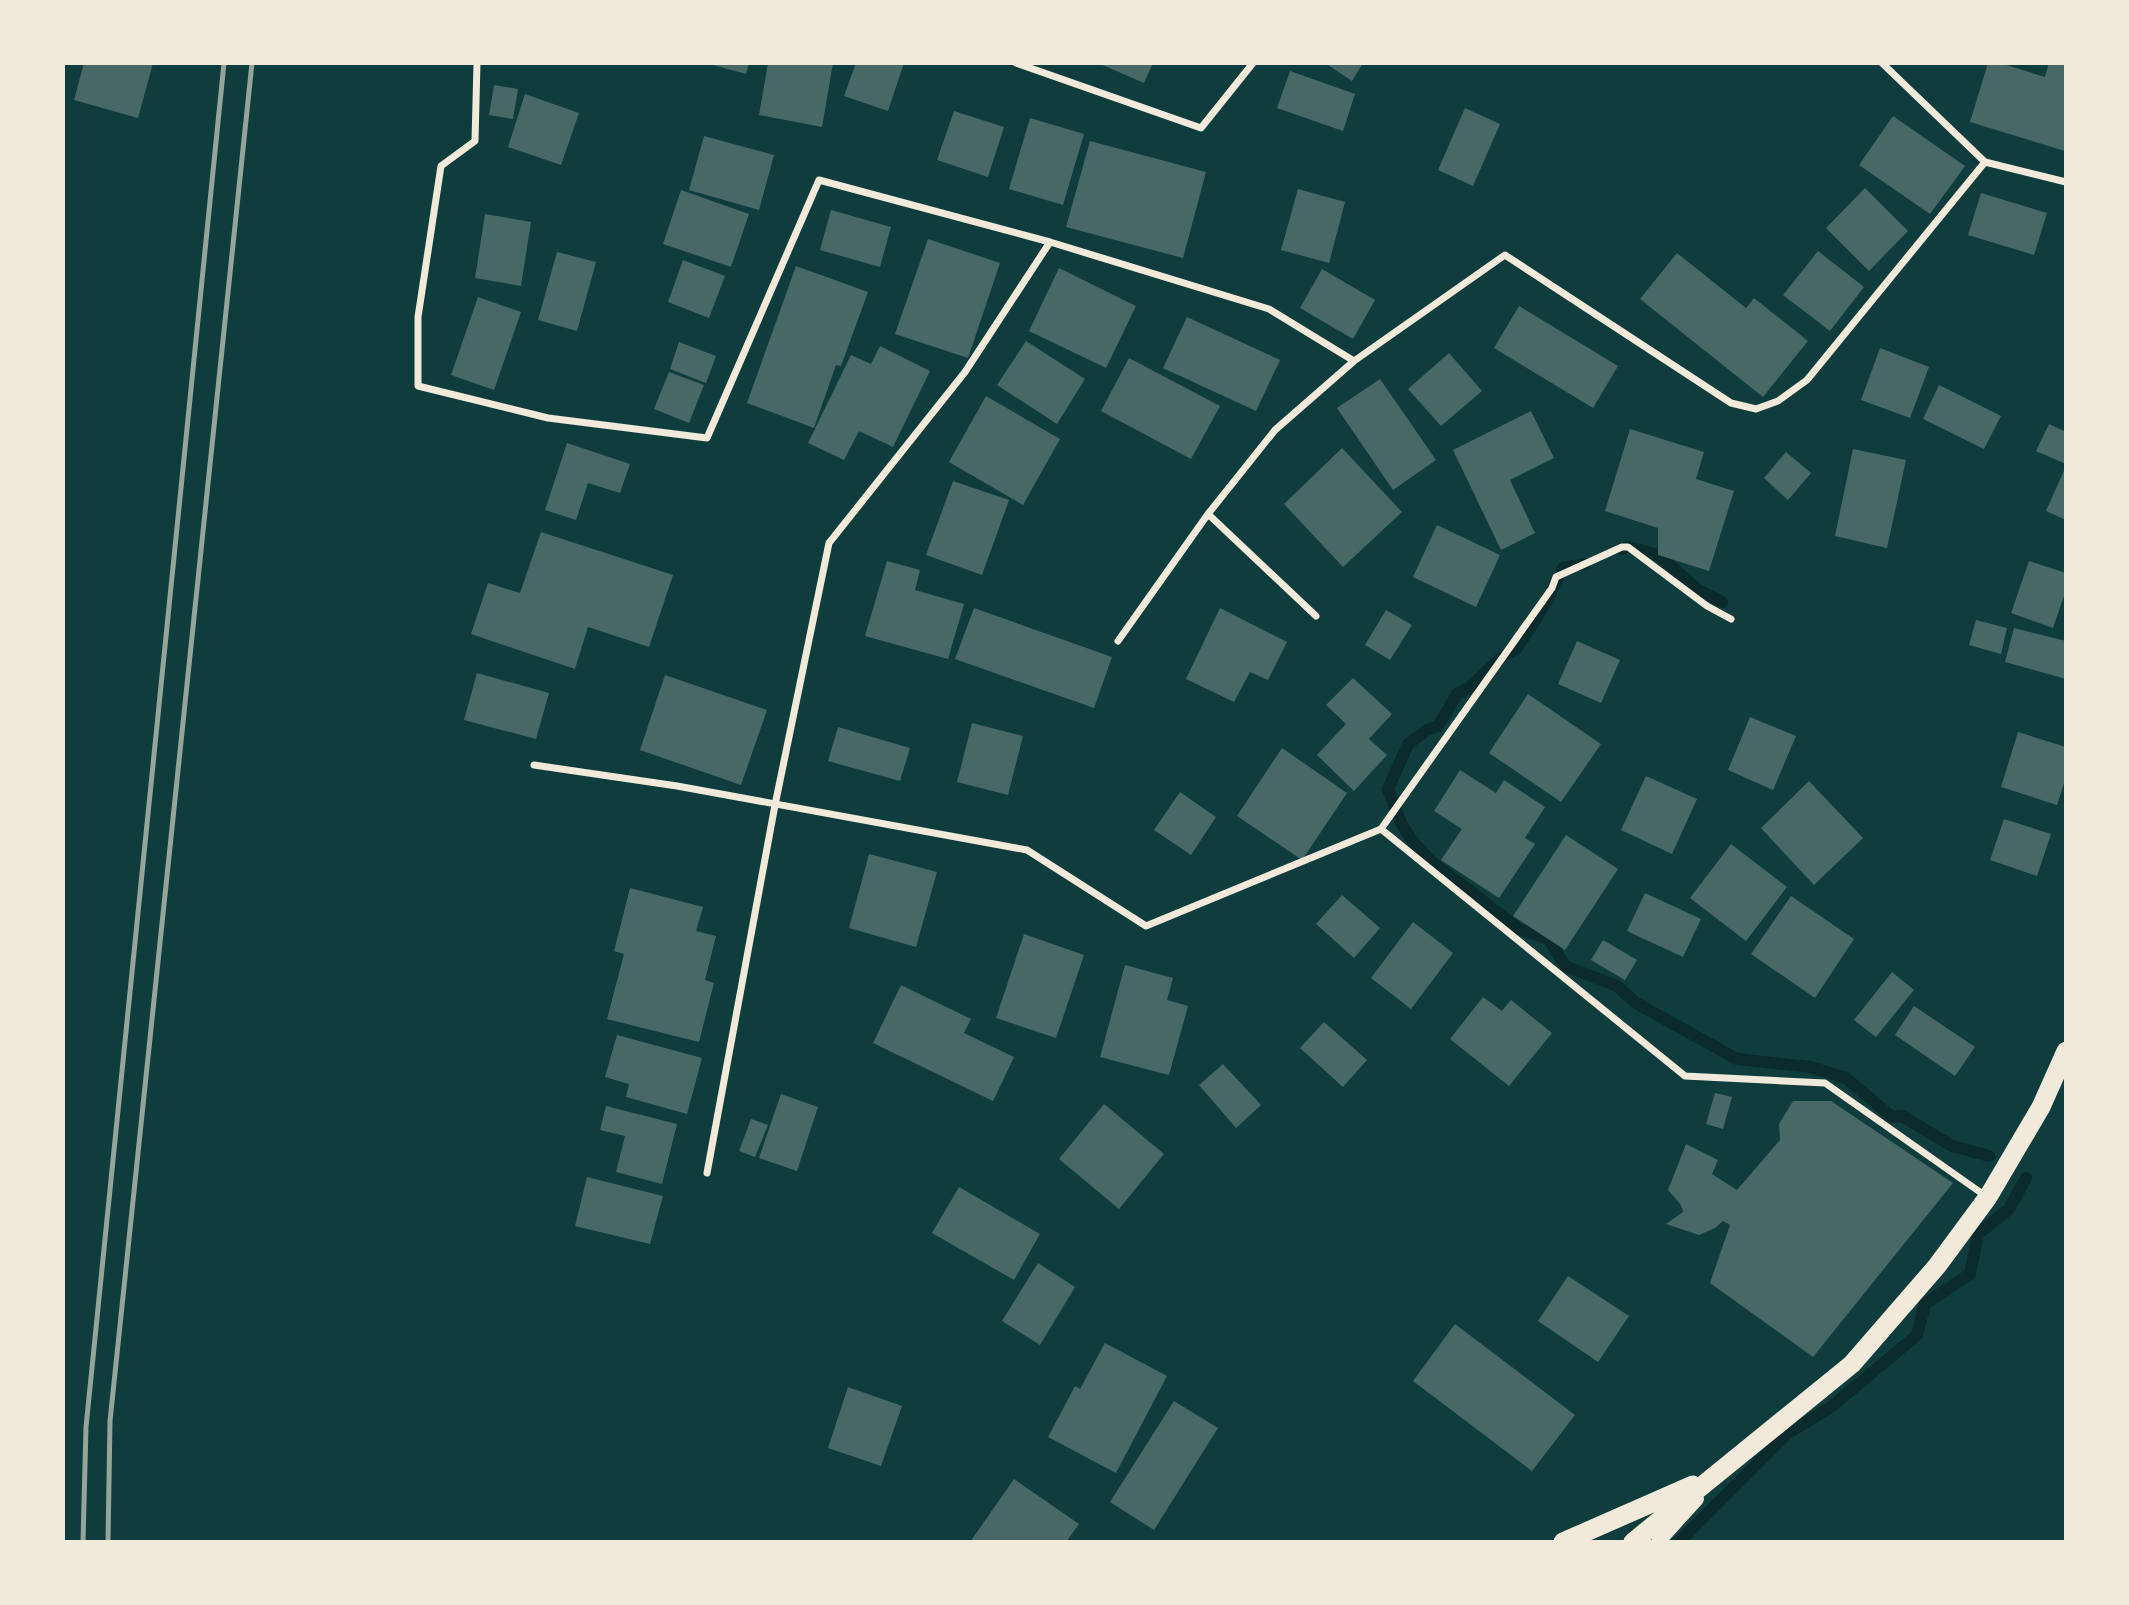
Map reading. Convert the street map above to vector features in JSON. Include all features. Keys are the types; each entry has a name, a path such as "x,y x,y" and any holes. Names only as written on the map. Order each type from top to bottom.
{"highway":[{"path":"1633,1542 1852,1364 1937,1266 1988,1198 2041,1107 2066,1051"},
{"path":"1563,1542 1720,1473"}],"main road":[{"path":"1658,1542 1720,1473"}],"street":[{"path":"477,63 475,141 441,166 418,317 418,386 548,418 706,438 819,180 1050,242 1269,309 1354,361"},
{"path":"1016,63 1202,128 1253,63"},
{"path":"1882,63 1985,162 2066,182"},
{"path":"1118,641 1208,514 1276,430 1354,361 1505,255 1731,402 1756,409 1778,401 1807,380 1985,162"},
{"path":"707,1173 775,805 828,543 964,372 1050,242"},
{"path":"1208,514 1316,616"},
{"path":"534,765 677,786 1027,849 1146,926 1381,829 1552,588 1556,577 1622,547 1628,547 1707,606 1731,619"},
{"path":"1381,829 1685,1076 1825,1083 1988,1198"}],"building":[{"path":"84,63 153,63 138,118 74,100"},
{"path":"706,63 749,63 746,74"},
{"path":"768,63 833,63 822,127 759,115"},
{"path":"856,63 904,63 888,111 844,96"},
{"path":"1098,63 1153,63 1144,83"},
{"path":"1325,63 1363,63 1352,81"},
{"path":"1988,63 2000,63 2045,77 2049,63 2066,65 2065,151 1970,122"},
{"path":"1290,71 1355,94 1343,131 1277,108"},
{"path":"494,85 518,89 513,119 489,115"},
{"path":"525,94 579,113 561,165 508,147"},
{"path":"1465,108 1500,124 1473,186 1438,170"},
{"path":"954,111 1004,127 988,177 937,160"},
{"path":"1893,116 1965,166 1930,214 1859,165"},
{"path":"1030,118 1084,134 1063,205 1009,189"},
{"path":"704,136 774,155 759,210 689,190"},
{"path":"1090,141 1206,172 1183,258 1066,227"},
{"path":"1865,188 1908,231 1869,271 1826,228"},
{"path":"1298,189 1345,202 1329,263 1281,250"},
{"path":"681,190 749,214 731,267 663,244"},
{"path":"1981,193 2047,213 2034,255 1968,235"},
{"path":"831,210 891,227 880,267 820,250"},
{"path":"485,214 531,222 521,286 475,278"},
{"path":"928,239 1000,263 968,358 895,334"},
{"path":"1818,251 1864,287 1830,331 1783,295"},
{"path":"557,252 596,262 577,331 538,320"},
{"path":"1677,253 1746,308 1754,298 1808,341 1763,397 1640,299"},
{"path":"683,260 725,276 709,318 668,302"},
{"path":"796,266 868,292 841,366 836,365 814,428 747,403"},
{"path":"1059,268 1136,306 1106,368 1029,331"},
{"path":"1322,269 1375,300 1353,339 1300,308"},
{"path":"478,297 521,312 494,390 451,375"},
{"path":"1519,306 1618,366 1593,408 1494,348"},
{"path":"1187,317 1280,360 1256,411 1163,368"},
{"path":"1026,341 1085,379 1057,424 997,385"},
{"path":"679,342 716,356 706,383 670,369"},
{"path":"880,346 930,371 893,447 859,431 844,460 808,443 851,355 871,364"},
{"path":"1880,348 1929,367 1910,418 1861,400"},
{"path":"1449,353 1482,391 1441,426 1408,389"},
{"path":"1129,358 1220,406 1191,459 1101,411"},
{"path":"669,372 704,385 689,423 654,409"},
{"path":"1380,379 1436,460 1393,490 1337,408"},
{"path":"1939,385 2001,416 1984,449 1923,419"},
{"path":"986,396 1060,439 1023,505 949,462"},
{"path":"1531,411 1554,458 1510,480 1535,533 1501,550 1453,450"},
{"path":"2049,424 2066,432 2066,464 2036,451"},
{"path":"1630,429 1704,452 1696,479 1734,491 1709,571 1658,555 1658,528 1605,511"},
{"path":"567,443 630,464 620,493 588,483 576,520 545,510"},
{"path":"1342,448 1402,512 1343,567 1284,504"},
{"path":"1853,449 1906,460 1887,548 1835,536"},
{"path":"1786,452 1811,473 1788,500 1764,478"},
{"path":"2066,466 2066,520 2046,511"},
{"path":"953,481 1009,500 982,575 926,555"},
{"path":"1437,525 1500,555 1476,607 1413,577"},
{"path":"541,532 673,575 649,647 588,627 575,669 471,634 488,583 520,593"},
{"path":"887,561 920,570 915,590 964,604 948,659 865,636"},
{"path":"2029,561 2066,573 2066,590 2053,628 2011,613"},
{"path":"974,608 1112,657 1094,708 955,659"},
{"path":"1220,608 1287,642 1268,680 1250,672 1234,702 1186,679"},
{"path":"1386,610 1412,625 1390,660 1365,645"},
{"path":"1976,620 2007,628 2001,654 1969,645"},
{"path":"2014,628 2066,641 2066,679 2005,662"},
{"path":"1577,641 1620,660 1601,703 1558,684"},
{"path":"477,673 549,693 536,739 464,720"},
{"path":"665,675 767,710 741,785 640,750"},
{"path":"1353,678 1392,714 1369,739 1387,755 1354,791 1317,755 1346,724 1326,705"},
{"path":"1528,694 1601,744 1561,802 1489,753"},
{"path":"1750,717 1796,736 1773,790 1728,770"},
{"path":"972,723 1023,736 1008,795 957,782"},
{"path":"838,727 910,748 900,781 828,761"},
{"path":"2018,732 2066,747 2066,777 2057,805 2001,787"},
{"path":"1282,748 1347,793 1302,860 1237,816"},
{"path":"1460,770 1496,793 1504,780 1545,807 1525,838 1535,844 1499,898 1441,860 1462,829 1434,811"},
{"path":"1646,776 1697,799 1672,854 1621,830"},
{"path":"1809,781 1863,838 1814,885 1761,828"},
{"path":"1180,792 1216,817 1191,855 1154,830"},
{"path":"2004,819 2051,834 2037,876 1990,860"},
{"path":"1566,835 1618,869 1565,950 1513,916"},
{"path":"1731,844 1787,887 1746,941 1690,898"},
{"path":"869,854 937,872 916,947 849,928"},
{"path":"630,888 703,907 696,931 716,936 705,980 714,983 699,1042 607,1019 624,954 614,951"},
{"path":"1645,893 1701,919 1683,957 1627,931"},
{"path":"1342,895 1380,928 1354,958 1316,924"},
{"path":"1791,896 1854,939 1815,998 1751,954"},
{"path":"1413,922 1453,953 1411,1009 1371,978"},
{"path":"1024,934 1084,955 1056,1038 996,1018"},
{"path":"1603,940 1637,960 1625,980 1591,960"},
{"path":"1125,965 1173,978 1167,1000 1188,1006 1169,1075 1100,1057"},
{"path":"1892,972 1914,990 1876,1037 1854,1020"},
{"path":"901,985 971,1019 964,1033 1014,1057 993,1101 873,1043"},
{"path":"1483,997 1502,1011 1511,1000 1552,1033 1509,1086 1450,1039"},
{"path":"1914,1006 1975,1047 1955,1076 1895,1035"},
{"path":"1324,1022 1367,1060 1343,1087 1300,1048"},
{"path":"617,1035 702,1058 687,1114 626,1097 629,1084 605,1077"},
{"path":"1223,1064 1261,1105 1236,1128 1199,1085"},
{"path":"1715,1093 1732,1097 1723,1129 1706,1124"},
{"path":"781,1094 818,1107 797,1171 759,1158"},
{"path":"1793,1101 1831,1101 1953,1183 1813,1357 1710,1283 1730,1225 1723,1221 1699,1235 1666,1224 1683,1212 1681,1205 1668,1190 1686,1144 1718,1160 1712,1174 1737,1190 1780,1140 1779,1124"},
{"path":"1104,1104 1164,1154 1119,1209 1059,1159"},
{"path":"606,1106 677,1124 662,1184 616,1172 625,1136 600,1130"},
{"path":"751,1119 768,1125 755,1157 739,1151"},
{"path":"587,1177 663,1196 650,1244 575,1226"},
{"path":"959,1187 1040,1234 1014,1280 932,1233"},
{"path":"1038,1263 1075,1287 1040,1345 1002,1321"},
{"path":"1568,1276 1629,1316 1598,1362 1538,1321"},
{"path":"1455,1324 1575,1415 1532,1471 1413,1381"},
{"path":"1105,1343 1167,1376 1116,1473 1048,1437 1075,1386 1080,1389"},
{"path":"848,1387 902,1406 881,1466 828,1448"},
{"path":"1174,1401 1218,1428 1154,1530 1110,1502"},
{"path":"1014,1479 1079,1524 1066,1542 970,1542"}],"waterway":[{"path":"1621,549 1628,547 1658,555 1697,589 1722,602"},
{"path":"1585,564 1563,568 1542,609 1517,648 1503,656 1470,687 1457,694 1438,726 1427,730 1408,744 1388,789 1401,823 1413,842 1431,861 1519,929 1549,939 1565,966 1617,986 1636,1003 1737,1059 1810,1067 1846,1078 1892,1117 1902,1116 1952,1146 1989,1156"},
{"path":"1679,1542 1787,1434 1831,1407 1917,1335 1925,1304 1970,1274 1978,1234 2009,1209 2026,1178"}],"railway":[{"path":"83,1542 86,1427 224,63"},
{"path":"108,1542 110,1421 252,63"}]}
